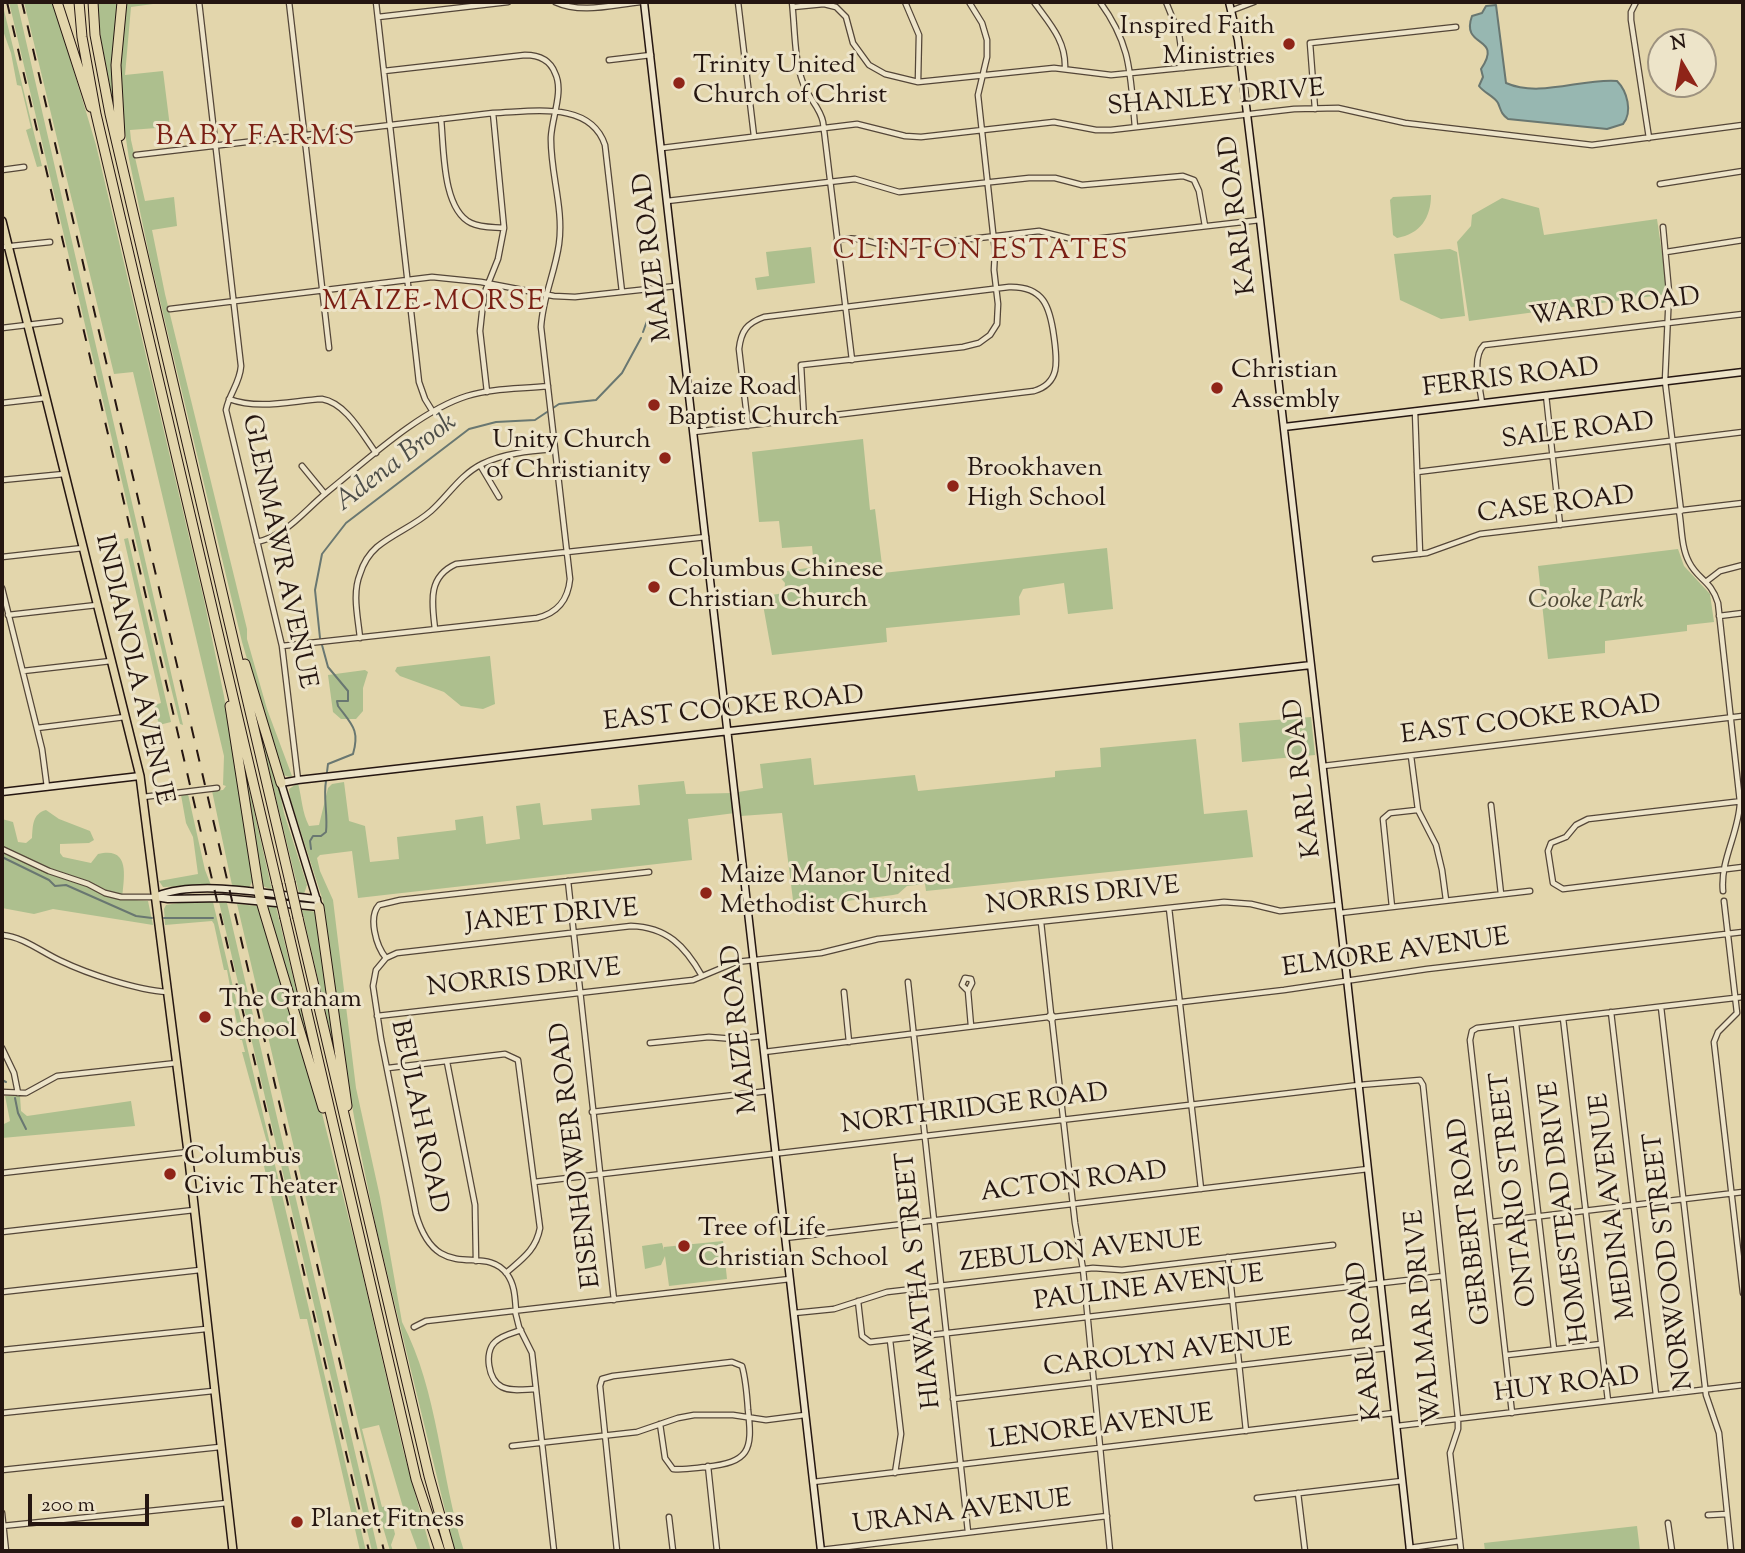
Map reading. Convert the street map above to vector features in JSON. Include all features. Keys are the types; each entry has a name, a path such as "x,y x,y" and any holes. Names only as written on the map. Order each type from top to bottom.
{"highway":[{"path":"57,2 78,73 101,134"},
{"path":"79,2 82,37 101,134 416,1479 439,1551"},
{"path":"93,2 95,35 124,175 429,1476 450,1551"},
{"path":"122,2 116,65 124,175"},
{"path":"226,605 281,783"},
{"path":"216,625 260,897 344,1170"},
{"path":"318,903 352,1149"}],"main road":[{"name":"MAIZE ROAD","path":"642,2 662,148 821,1550"},
{"name":"KARL ROAD","path":"1229,2 1233,10 1241,62 1260,220 1410,1549"},
{"name":"INDIANOLA AVENUE","path":"2,221 5,247 46,398 140,776 188,1152 233,1551"},
{"name":"FERRIS ROAD","path":"1284,427 1743,372"},
{"name":"EAST COOKE ROAD","path":"281,783 1311,665"},
{"path":"2,792 140,776"},
{"path":"155,897 168,891 201,889 318,903 281,783"}],"street":[{"name":"GLENMAWR AVENUE","path":"200,2 241,366 240,378 226,410 282,646 298,780"},
{"path":"289,2 329,348"},
{"path":"376,2 420,389 433,412"},
{"path":"377,18 508,2"},
{"path":"555,2 570,8 642,2"},
{"path":"738,2 754,136"},
{"path":"905,2 919,35 918,82"},
{"path":"804,419 801,365 979,343 990,335 997,324 993,236 978,95 987,40 982,23 969,2"},
{"path":"1034,2 1060,38 1065,50 1065,68"},
{"path":"1100,2 1120,33 1125,47 1135,127"},
{"path":"1166,2 1179,34 1184,68"},
{"path":"1233,10 1254,2"},
{"path":"1635,3 1631,20 1649,138"},
{"path":"852,360 824,128 821,113 801,78 792,5 824,4 836,7 846,17 853,43 869,65 885,74 918,82 1046,68 1065,68 1096,75 1130,74 1241,62"},
{"path":"1315,108 1310,43 1456,27"},
{"path":"282,646 537,618 551,614 558,608 569,590 570,579 541,327 545,295 556,261 560,232 551,150 557,76 548,62 533,55 384,71"},
{"path":"609,60 651,55"},
{"name":"SHANLEY DRIVE","path":"662,148 864,125 905,136 921,137 1054,122 1096,130 1315,108 1338,108 1405,123 1580,145 1743,125"},
{"path":"136,155 492,113 554,112 584,117 602,134 605,145 622,292"},
{"path":"487,392 480,331 484,294 498,259 504,228 492,113"},
{"path":"441,119 450,195 456,210 476,225 504,228"},
{"path":"2,170 24,167"},
{"path":"1660,184 1743,171"},
{"path":"667,201 830,181 864,180 899,192 1045,177 1069,183 1097,185 1183,176 1194,180 1199,191 1205,226"},
{"path":"837,240 863,238 891,247 1039,231 1072,239 1094,239 1260,220"},
{"path":"1663,226 1669,292 1665,381 1680,511 1687,558 1693,569 1714,591 1742,802 1737,828 1723,870 1723,891"},
{"path":"1666,252 1743,240"},
{"path":"5,247 50,242"},
{"path":"170,309 432,277 488,283 545,295 575,297 677,286"},
{"path":"694,432 748,426 1034,391 1049,384 1057,362 1049,310 1044,301 1029,289 1020,287 764,317 746,326 740,337 748,426"},
{"name":"WARD ROAD","path":"1482,403 1478,354 1484,345 1743,314"},
{"path":"2,328 61,321"},
{"path":"257,542 284,532 325,494 433,412 467,396 548,386"},
{"path":"1546,395 1560,525"},
{"path":"2,403 46,398"},
{"path":"229,399 244,405 331,400 342,409 376,453"},
{"path":"1415,411 1420,554"},
{"name":"SALE ROAD","path":"1417,472 1743,432"},
{"path":"360,638 356,589 370,554 377,547 423,517 457,483 480,465 514,454 555,449"},
{"path":"480,465 499,497"},
{"path":"302,466 325,494"},
{"path":"2,480 64,474"},
{"name":"CASE ROAD","path":"1375,559 1440,550 1480,534 1743,503"},
{"path":"436,629 432,595 437,578 449,568 463,562 706,537"},
{"path":"2,557 83,548"},
{"path":"1707,581 1720,571 1743,565"},
{"path":"2,588 42,749 47,787"},
{"path":"8,615 97,605"},
{"path":"1719,616 1743,613"},
{"path":"23,671 111,661"},
{"name":"EAST COOKE ROAD","path":"1323,766 1743,716"},
{"path":"37,728 125,717"},
{"path":"1411,756 1418,810 1436,845 1443,870 1446,900"},
{"path":"143,797 217,788"},
{"path":"1742,802 1580,821 1566,837 1548,846 1554,886 1563,889 1743,867"},
{"path":"1491,805 1502,894"},
{"path":"1392,906 1383,819 1390,813 1418,810"},
{"path":"2,849 49,871 121,898 155,897"},
{"path":"386,958 377,944 375,909 379,905 400,900 649,872"},
{"name":"EISENHOWER ROAD","path":"568,881 614,1300"},
{"path":"1340,913 1530,891"},
{"path":"1724,901 1737,1013 1743,1018"},
{"name":"NORRIS DRIVE","path":"377,1016 693,980 727,964 833,951 878,939 1224,902 1251,904 1280,911 1339,905"},
{"path":"1169,908 1201,1189"},
{"path":"1041,922 1073,1204 1083,1269 1110,1551"},
{"name":"JANET DRIVE","path":"386,958 397,953 631,926 654,929 671,937 683,948 702,976"},
{"name":"ELMORE AVENUE","path":"764,1052 1743,932"},
{"path":"2,935 21,939 62,962 106,978 168,992"},
{"name":"BEULAH ROAD","path":"386,958 376,970 373,986 415,1214 421,1230 433,1248 441,1254 455,1260 493,1264 506,1273"},
{"name":"HIAWATHA STREET","path":"908,982 968,1532"},
{"path":"968,991 971,1026"},
{"path":"844,992 849,1042"},
{"path":"1516,1024 1743,997"},
{"name":"NORWOOD STREET","path":"1661,1007 1706,1390 1718,1433 1731,1551"},
{"name":"MEDINA AVENUE","path":"1611,1012 1656,1395"},
{"path":"1737,1013 1717,1032 1714,1042 1743,1293"},
{"name":"HOMESTEAD DRIVE","path":"1563,1018 1608,1401"},
{"name":"GERBERT ROAD","path":"1512,1413 1470,1040 1472,1031 1477,1028 1516,1024"},
{"name":"ONTARIO STREET","path":"1516,1024 1554,1349"},
{"path":"650,1044 709,1037 734,1039 762,1036"},
{"path":"2,1048 14,1073 18,1093"},
{"path":"388,1068 505,1054 515,1057 520,1068 540,1228 537,1242 528,1254 506,1273 514,1289 521,1330 532,1353 554,1551"},
{"path":"447,1062 475,1205 476,1261"},
{"path":"2,1092 29,1091 57,1076 177,1063"},
{"name":"NORTHRIDGE ROAD","path":"534,1182 1420,1080"},
{"name":"WALMAR DRIVE","path":"1420,1080 1423,1085 1458,1419 1458,1429 1450,1453 1461,1551"},
{"path":"592,1112 768,1091"},
{"path":"2,1173 188,1152"},
{"name":"ACTON ROAD","path":"785,1238 1368,1169"},
{"path":"1491,1222 1743,1192"},
{"path":"2,1231 194,1210"},
{"name":"ZEBULON AVENUE","path":"794,1313 834,1309 887,1292 1083,1269 1122,1270 1333,1245"},
{"path":"1228,1258 1246,1431"},
{"path":"2,1292 200,1270"},
{"name":"PAULINE AVENUE","path":"858,1301 862,1336 870,1342 1443,1276"},
{"path":"414,1326 426,1321 790,1279"},
{"path":"2,1350 206,1329"},
{"path":"521,1330 496,1341 490,1349 492,1375 502,1387 536,1389"},
{"path":"890,1340 901,1434 895,1473"},
{"path":"1507,1355 1601,1344"},
{"name":"CAROLYN AVENUE","path":"953,1399 1387,1348"},
{"path":"617,1551 600,1387 602,1379 732,1362 739,1363 744,1370 750,1443 744,1455 727,1464 680,1470 668,1464 660,1424"},
{"name":"HUY ROAD","path":"1396,1426 1743,1385"},
{"path":"2,1413 213,1391"},
{"name":"LENORE AVENUE","path":"813,1482 1394,1413"},
{"path":"512,1446 637,1432 678,1418 709,1414 766,1419 806,1415"},
{"path":"2,1470 220,1447"},
{"path":"708,1466 718,1551"},
{"path":"1257,1498 1402,1481"},
{"path":"1298,1493 1305,1551"},
{"path":"2,1526 227,1503"},
{"path":"2,1513 6,1551"},
{"path":"1708,1515 1727,1514"},
{"name":"URANA AVENUE","path":"821,1550 1107,1516"},
{"path":"669,1517 673,1551"},
{"path":"1668,1522 1672,1551"},
{"path":"1410,1549 1460,1541"}],"green space":[{"path":"2,2 42,166 37,167 26,130 31,128 2,28"},
{"path":"9,2 17,2 183,725 180,724 163,656"},
{"path":"24,2 53,2 96,145 204,600 224,696 253,880 249,888 232,885 212,791 223,790 226,786 223,785 224,756 133,372 114,374"},
{"path":"97,2 119,2 115,113 101,39"},
{"path":"126,2 153,4 131,7 125,75 163,71 170,127 130,130 131,140 145,201 174,197 177,226 152,230 165,294 247,629 247,639 267,709 292,776 289,777 281,774 242,642 150,259 123,119 119,60"},
{"path":"1431,195 1429,211 1423,224 1405,236 1397,238 1393,235 1390,200 1393,197"},
{"path":"1502,198 1539,208 1544,235 1657,219 1668,294 1469,321 1457,242 1471,226 1472,215"},
{"path":"811,247 815,283 757,290 755,278 769,276 766,252"},
{"path":"1450,249 1457,252 1465,316 1441,319 1400,300 1394,254"},
{"path":"863,439 870,510 875,509 883,573 1107,548 1113,609 1068,614 1064,583 1023,589 1019,597 1020,615 886,628 887,642 772,655 762,599 765,596 784,593 785,583 778,575 781,572 814,567 812,546 782,548 779,521 759,522 752,452"},
{"path":"128,538 171,722 159,725 154,705 161,703 124,539"},
{"name":"Cooke Park","path":"1678,549 1684,566 1710,594 1714,622 1687,625 1687,631 1605,641 1605,653 1548,659 1538,566"},
{"path":"490,656 495,704 483,709 461,706 444,692 400,676 395,671 397,667"},
{"path":"365,670 368,672 363,688 363,711 356,719 341,719 333,712 328,675"},
{"path":"1311,717 1315,755 1242,762 1239,723"},
{"path":"258,724 276,773 284,813 307,885 304,894 299,893"},
{"path":"1196,739 1204,814 1247,810 1253,857 926,891 925,884 907,886 893,895 794,908 782,813 741,816 738,792 763,788 760,764 811,758 814,785 915,775 918,791 1055,777 1055,771 1101,767 1100,748"},
{"path":"239,745 272,890 263,886"},
{"path":"684,781 686,794 733,793 735,813 688,819 692,860 358,898 352,851 320,855 317,858 333,900 356,1088 380,1197 402,1322 424,1377 432,1406 464,1551 455,1551 376,1227 359,1145 323,901 289,789 298,783 309,826 319,825 328,788 332,784 344,782 349,821 365,826 370,862 399,859 397,837 456,830 455,820 483,816 486,844 520,839 516,806 540,803 543,825 592,820 591,809 640,805 638,785"},
{"path":"188,794 205,870 211,885 163,887 159,881 198,874 193,837 186,823 181,795"},
{"path":"46,810 59,819 90,831 94,840 89,843 60,844 63,857 91,863 98,854 109,853 121,859 124,873 122,899 148,901 153,925 53,909 34,914 2,908 2,819 13,822 18,842 26,843 32,838 36,817"},
{"path":"191,901 213,902 366,1551 360,1551 307,1319 300,1319 263,1162 272,1161 242,1052 245,1052 214,924 212,921 165,925 166,905"},
{"path":"219,902 227,903 378,1551 372,1551"},
{"path":"237,904 258,906 313,1078 359,1259 403,1450 431,1551 418,1551 379,1425 362,1429 382,1507 388,1506 395,1534 391,1545 393,1551 390,1551"},
{"path":"265,906 276,907 308,1039 306,1039"},
{"path":"302,910 318,912 340,1074"},
{"path":"5,1096 20,1096 21,1111 27,1116 131,1101 135,1126 2,1138 2,1125 10,1121"},
{"path":"723,1241 727,1279 669,1286 665,1256 661,1265 645,1269 642,1246 662,1243 664,1250 664,1247"},
{"path":"1637,1526 1640,1551 1485,1551 1484,1543"}],"water":[{"path":"1496,5 1506,83 1533,89 1617,81 1628,102 1628,114 1623,124 1607,129 1508,119 1498,103 1479,86 1483,77 1481,69 1488,51 1472,33 1470,26 1472,16 1482,13 1486,6"}],"waterway":[{"name":"Adena Brook","path":"643,332 647,321"},
{"name":"Adena Brook","path":"553,408 559,404 596,400 622,373 641,338"},
{"name":"Adena Brook","path":"320,638 315,590 322,554 346,523 469,429 496,422 535,420 547,412"},
{"name":"Adena Brook","path":"322,645 328,667 348,691 348,701 337,701 353,728 356,739 353,754 328,764 327,772"},
{"name":"Adena Brook","path":"311,849 310,841 313,836 321,836 326,832 326,781"},
{"name":"Adena Brook","path":"2,857 49,880 55,886 66,885 136,916 152,918"},
{"name":"Adena Brook","path":"164,918 213,918"},
{"path":"2,1080 6,1082"},
{"path":"15,1098 18,1113 26,1129"}],"railway":[{"path":"7,2 369,1551"},
{"path":"22,2 384,1551"}],"place":[{"name":"Inspired Faith Ministries","path":"1289,44"},
{"name":"Trinity United Church of Christ","path":"679,83"},
{"name":"Christian Assembly","path":"1217,388"},
{"name":"Maize Road Baptist Church","path":"654,405"},
{"name":"Unity Church of Christianity","path":"665,458"},
{"name":"Brookhaven High School","path":"953,486"},
{"name":"Columbus Chinese Christian Church","path":"654,587"},
{"name":"Maize Manor United Methodist Church","path":"706,893"},
{"name":"The Graham School","path":"205,1017"},
{"name":"Columbus Civic Theater","path":"170,1174"},
{"name":"Tree of Life Christian School","path":"684,1246"},
{"name":"Planet Fitness","path":"297,1522"}],"district":[{"name":"BABY FARMS","path":"256,139"},
{"name":"CLINTON ESTATES","path":"981,253"},
{"name":"MAIZE-MORSE","path":"434,304"}]}
